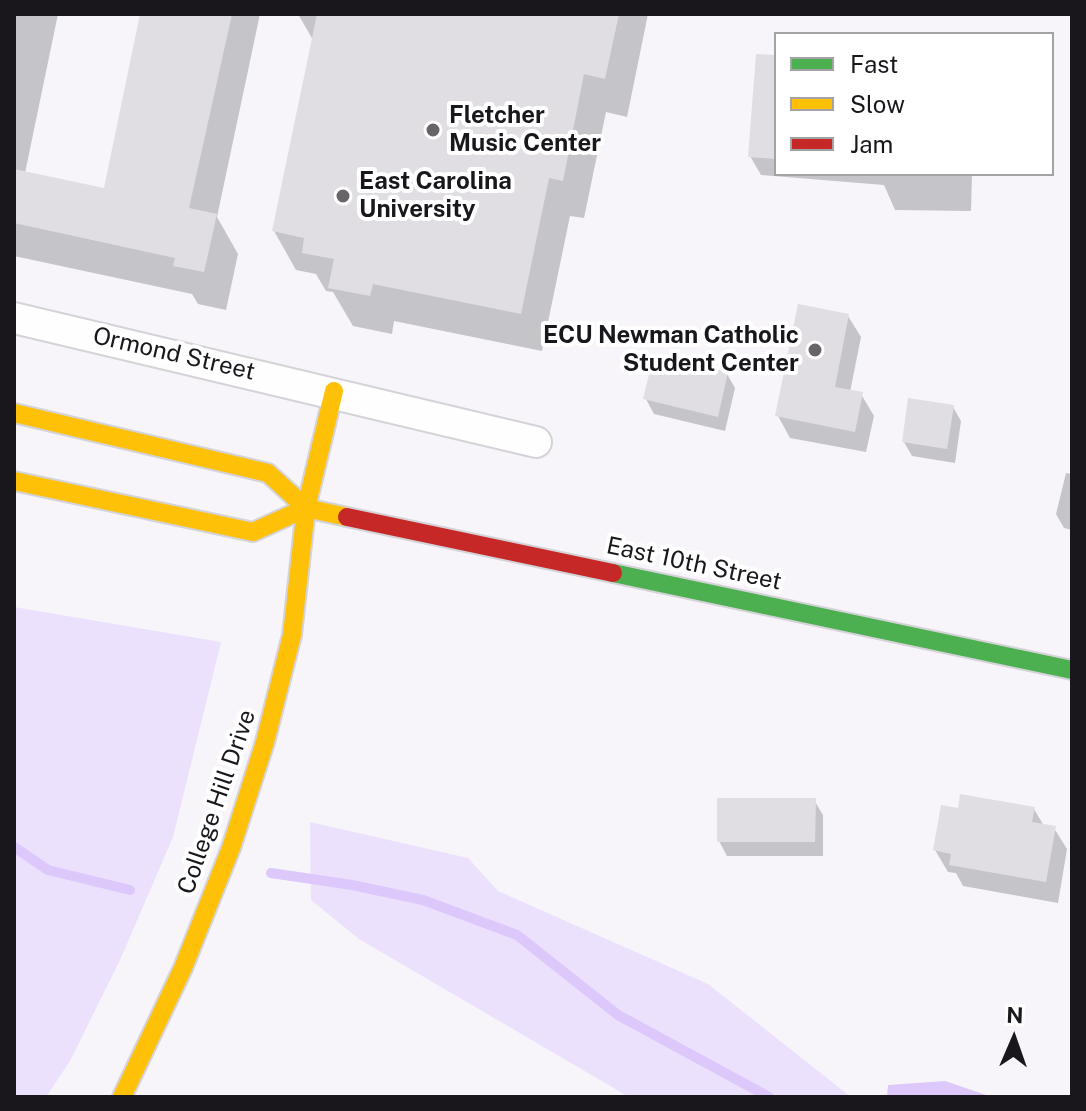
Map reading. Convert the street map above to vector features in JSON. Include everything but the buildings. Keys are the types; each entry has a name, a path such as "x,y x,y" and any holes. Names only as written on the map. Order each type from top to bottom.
{"main road":[{"path":"306,508 334,391"},
{"path":"14,413 268,473 306,508"},
{"path":"14,481 253,532 306,508"},
{"name":"East 10th Street","path":"306,508 1072,670"},
{"name":"College Hill Drive","path":"122,1097 188,955 231,848 265,742 292,635 306,508"}],"street":[{"name":"Ormond Street","path":"14,318 334,391 373,405 536,442"}],"shaded area":[{"path":"14,607 221,642 173,837 120,960 70,1061 46,1097 14,1097"},
{"path":"310,822 468,858 498,891 708,984 851,1097 629,1097 359,939 311,900"},
{"path":"945,1081 992,1097 887,1097 888,1085"}],"waterway":[{"path":"14,847 48,870 130,890"},
{"path":"271,873 423,900 517,935 618,1015 769,1097"}],"traffic: fast":[{"path":"613,573 1072,670"}],"traffic: slow":[{"path":"122,1097 183,968 231,848 265,742 292,635 306,508 334,391"},
{"path":"14,413 268,473 306,508 347,517"},
{"path":"14,481 253,532 306,508"}],"traffic: jam":[{"path":"347,517 613,573"}],"place":[{"name":"Fletcher Music Center","path":"433,130"},
{"name":"East Carolina University","path":"343,196"},
{"name":"ECU Newman Catholic Student Center","path":"815,350"}]}
